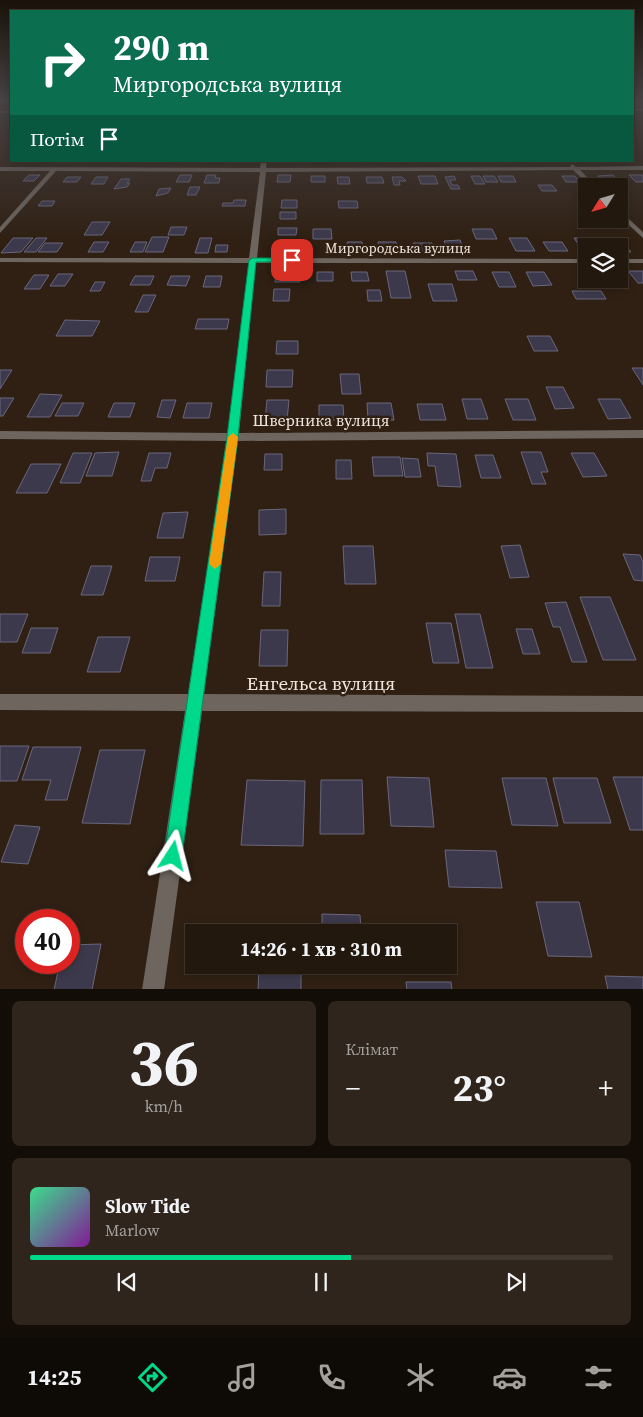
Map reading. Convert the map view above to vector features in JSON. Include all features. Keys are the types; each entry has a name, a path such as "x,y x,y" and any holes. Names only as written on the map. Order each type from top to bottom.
{"street":[{"path":"568,162 584,178"},
{"path":"153,989 196,704 233,437 264,166"},
{"path":"0,168 264,166 643,168"},
{"path":"0,231 55,169"},
{"path":"628,221 643,236"},
{"name":"Миргородська вулиця","path":"0,260 578,261"},
{"path":"628,261 643,261"},
{"name":"Шверника вулиця","path":"0,435 233,437 643,434"},
{"name":"Енгельса вулиця","path":"0,702 643,704"}],"building":[{"path":"29,175 40,175 34,181 23,181"},
{"path":"180,175 192,175 189,182 176,182"},
{"path":"207,175 216,175 215,178 220,178 219,183 204,183"},
{"path":"278,175 291,175 290,182 277,182"},
{"path":"613,175 616,178 600,178 598,176"},
{"path":"629,175 643,175 643,182 636,182"},
{"path":"311,176 325,176 325,182 311,182"},
{"path":"418,176 435,176 438,184 421,184"},
{"path":"454,176 456,180 450,180 452,185 458,185 460,189 451,189 445,177"},
{"path":"471,176 480,176 485,184 475,184"},
{"path":"483,176 494,176 498,182 486,182"},
{"path":"498,176 513,176 516,182 501,182"},
{"path":"562,176 575,176 578,180 578,182 566,182"},
{"path":"67,177 81,177 77,182 63,182"},
{"path":"96,177 108,177 104,184 91,184"},
{"path":"337,177 349,177 350,184 338,184"},
{"path":"366,177 382,177 384,183 367,183"},
{"path":"392,177 402,177 406,181 399,181 400,185 394,185"},
{"path":"121,179 130,179 127,183 130,183 127,187 114,189"},
{"path":"538,185 552,185 557,191 542,191"},
{"path":"190,187 200,187 196,195 187,195"},
{"path":"171,188 168,193 156,196 159,189"},
{"path":"234,200 246,200 245,206 222,206 223,203 233,203"},
{"path":"282,200 297,200 297,208 281,208"},
{"path":"42,201 55,201 52,206 38,206"},
{"path":"338,201 357,201 358,208 339,208"},
{"path":"280,212 296,212 296,219 280,219"},
{"path":"92,222 110,222 102,235 84,235"},
{"path":"171,227 187,227 184,235 168,235"},
{"path":"278,228 297,228 296,235 278,235"},
{"path":"313,229 331,229 332,239 313,239"},
{"path":"472,229 492,229 497,239 476,239"},
{"path":"152,237 169,237 163,252 145,252"},
{"path":"13,238 33,238 21,252 1,253"},
{"path":"36,238 47,238 36,252 24,252"},
{"path":"200,238 212,238 208,253 195,253"},
{"path":"509,238 527,238 535,251 516,251"},
{"path":"460,240 464,250 448,251 444,241"},
{"path":"94,242 109,242 103,252 88,252"},
{"path":"135,242 147,242 143,252 130,252"},
{"path":"347,242 362,242 364,252 348,252"},
{"path":"378,242 396,242 398,252 380,252"},
{"path":"543,242 562,242 568,251 549,251"},
{"path":"45,243 63,243 57,252 38,252"},
{"path":"278,243 298,243 297,252 277,252"},
{"path":"413,243 432,243 435,251 415,251"},
{"path":"216,245 228,245 227,252 215,252"},
{"path":"276,271 300,271 300,282 275,282"},
{"path":"386,271 405,271 411,298 391,298"},
{"path":"455,271 473,271 477,280 458,280"},
{"path":"628,271 643,271 643,283 638,283"},
{"path":"317,272 333,272 333,281 317,281"},
{"path":"351,272 367,272 369,281 352,281"},
{"path":"492,272 509,272 516,287 499,287"},
{"path":"526,272 544,272 552,285 533,286"},
{"path":"58,274 73,274 65,286 50,286"},
{"path":"34,275 49,275 40,289 24,289"},
{"path":"135,276 154,276 150,285 130,285"},
{"path":"171,276 190,276 186,286 167,285"},
{"path":"206,276 222,276 220,287 203,287"},
{"path":"95,282 105,282 100,291 90,291"},
{"path":"428,284 452,284 457,301 433,301"},
{"path":"274,289 290,289 289,301 273,301"},
{"path":"367,290 380,290 382,301 368,301"},
{"path":"572,291 601,291 606,299 576,299"},
{"path":"143,295 156,295 148,312 135,312"},
{"path":"198,319 229,319 227,329 195,329"},
{"path":"65,320 100,321 92,336 56,336"},
{"path":"527,336 550,336 558,351 534,351"},
{"path":"277,341 298,341 298,354 276,354"},
{"path":"632,368 643,368 643,385"},
{"path":"0,370 12,370 0,389"},
{"path":"267,370 293,370 292,387 266,387"},
{"path":"340,374 359,374 361,394 342,394"},
{"path":"546,387 563,387 574,408 555,409"},
{"path":"40,394 62,395 50,417 27,417"},
{"path":"0,398 14,398 3,416 0,416"},
{"path":"462,399 481,399 488,419 467,419"},
{"path":"505,399 528,399 536,420 513,420"},
{"path":"598,399 620,399 631,418 608,419"},
{"path":"162,400 176,400 170,418 157,417"},
{"path":"267,400 289,400 287,420 265,420"},
{"path":"62,403 84,403 78,416 55,416"},
{"path":"114,403 135,403 130,417 108,417"},
{"path":"187,403 212,403 209,418 183,418"},
{"path":"367,403 391,403 394,420 368,420"},
{"path":"417,404 442,404 446,420 420,420"},
{"path":"319,405 343,405 344,420 319,420"},
{"path":"119,452 112,476 86,476 95,453"},
{"path":"521,452 541,452 548,472 541,472 546,484 532,484"},
{"path":"73,453 92,453 80,483 60,483"},
{"path":"149,453 171,453 167,468 155,468 151,481 141,481"},
{"path":"427,453 456,454 461,487 438,486 435,466 428,466"},
{"path":"571,453 594,453 607,476 583,477"},
{"path":"265,454 282,454 282,470 264,470"},
{"path":"475,455 493,455 501,478 481,478"},
{"path":"372,457 400,457 403,476 374,476"},
{"path":"402,458 418,459 421,477 405,477"},
{"path":"336,460 351,460 352,479 336,479"},
{"path":"31,464 61,464 47,493 16,493"},
{"path":"286,509 286,534 259,535 259,510"},
{"path":"188,512 183,538 157,538 163,513"},
{"path":"520,545 529,577 510,578 501,546"},
{"path":"343,546 373,546 376,584 345,584"},
{"path":"623,554 640,555 643,562 643,581 634,580"},
{"path":"150,557 180,557 175,581 145,581"},
{"path":"91,566 112,566 103,595 81,595"},
{"path":"264,572 281,572 280,606 262,606"},
{"path":"580,597 610,597 636,660 603,660"},
{"path":"566,602 587,662 572,662 560,627 553,627 545,603"},
{"path":"0,614 28,614 17,642 0,642"},
{"path":"455,614 480,614 493,668 466,668"},
{"path":"426,623 451,623 459,663 433,663"},
{"path":"31,628 58,628 50,653 22,653"},
{"path":"516,629 532,629 540,654 523,654"},
{"path":"261,630 288,630 287,666 259,666"},
{"path":"98,637 130,637 120,672 87,672"},
{"path":"0,746 29,746 17,781 0,781"},
{"path":"33,747 81,747 67,800 45,800 51,780 22,780"},
{"path":"100,750 145,750 130,824 82,823"},
{"path":"387,777 429,778 434,827 391,826"},
{"path":"613,777 643,777 643,830 630,830"},
{"path":"502,778 546,778 558,826 512,825"},
{"path":"553,778 597,778 611,823 564,823"},
{"path":"247,780 305,781 303,846 241,845"},
{"path":"321,780 362,780 364,834 320,834"},
{"path":"15,825 40,827 28,864 1,862"},
{"path":"445,850 496,851 502,888 449,887"},
{"path":"536,902 579,902 592,957 548,956"},
{"path":"322,914 360,915 361,924 322,924"},
{"path":"101,944 92,989 54,989 57,974 80,974 80,945"},
{"path":"259,974 301,974 301,989 258,989"},
{"path":"605,976 643,977 643,989 608,989"},
{"path":"406,982 451,982 452,989 407,989"}],"slow traffic":[{"path":"215,564 233,437"}],"route":[{"path":"173,856 233,437 253,260 292,260"}]}
